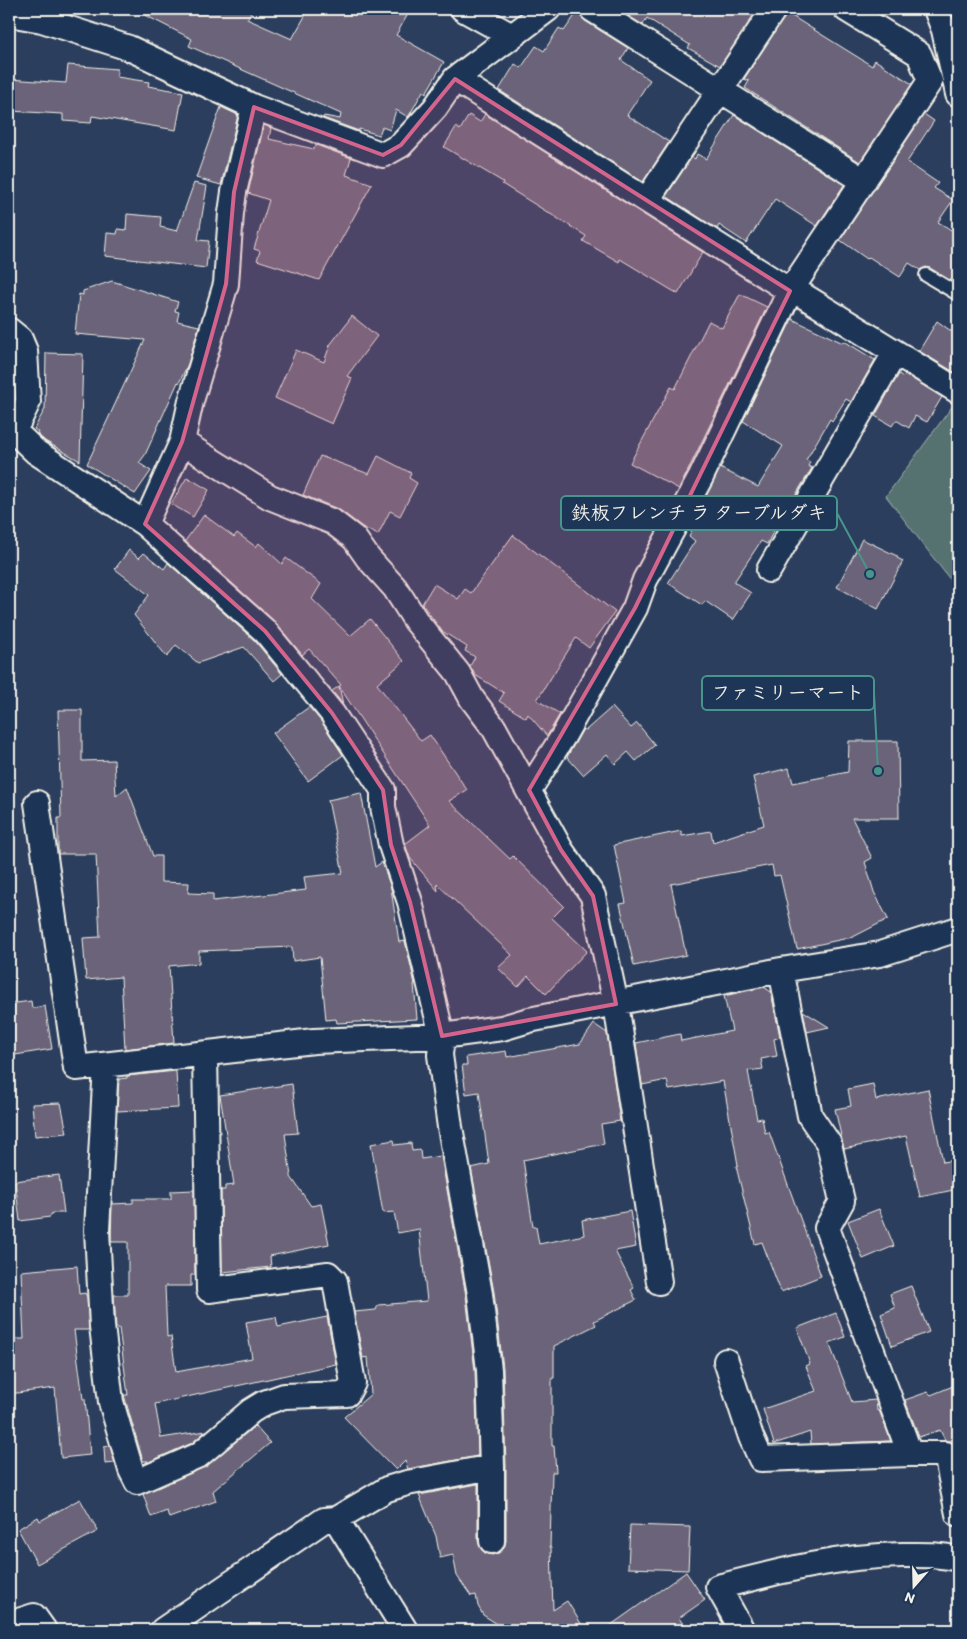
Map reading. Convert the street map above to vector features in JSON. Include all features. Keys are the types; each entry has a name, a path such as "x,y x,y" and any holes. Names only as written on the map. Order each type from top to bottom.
{"street":[{"path":"463,9 512,36"},
{"path":"9,14 42,20 130,48 254,106 383,155 401,145 435,108 455,79 548,9"},
{"path":"592,9 864,181"},
{"path":"647,200 774,9"},
{"path":"529,790 564,735 635,608 645,580 701,477 790,291 930,81 920,54 846,9"},
{"path":"936,9 944,30 958,94"},
{"path":"455,79 790,291 804,296 958,391"},
{"path":"145,524 182,442 226,284 230,214 254,106"},
{"path":"9,330 20,339 24,351 28,402 14,431 36,452 145,524 265,631 332,713 383,790 383,807 391,845 413,911 442,1036 440,1055 450,1127 480,1294 489,1370 492,1541"},
{"path":"769,570 895,353"},
{"path":"182,442 270,497 333,522 354,538 368,558 395,588 416,621 458,674 472,699 494,728 562,850 594,896 616,1004 659,1282"},
{"path":"37,803 76,1068 314,1041 442,1036 502,1028 529,1020 781,970 880,954 958,930"},
{"path":"781,970 810,1116 829,1144 842,1201 827,1228 910,1454"},
{"path":"106,1065 97,1230 102,1326 112,1402 131,1470 137,1482 199,1455 264,1402 284,1396 347,1394 353,1383 335,1282 328,1274 208,1290 205,1054"},
{"path":"726,1361 750,1437 762,1458 946,1454 958,1514"},
{"path":"163,1630 324,1520 336,1519 387,1489 407,1483 492,1466"},
{"path":"336,1519 405,1630"},
{"path":"742,1630 718,1587 828,1560 874,1555 941,1554 958,1559"},
{"path":"9,1624 34,1616 44,1630"}],"lane":[{"path":"926,275 958,294"}],"highlighted area":[{"path":"455,79 790,291 635,608 529,790 561,850 593,896 616,1004 442,1036 410,902 391,845 383,790 332,713 265,631 145,524 182,442 226,284 234,192 254,107 383,155 401,145"}],"green space":[{"path":"954,404 958,406 958,590 886,496"}],"building":[{"path":"133,9 253,9 247,19 292,39 309,9 411,9 396,35 444,62 426,93 423,91 408,117 396,110 390,130 382,127 379,135 359,129 359,131 323,118 324,116 340,119 341,114 189,46 192,39"},
{"path":"617,9 758,9 720,66 688,48 690,45 647,18 643,25"},
{"path":"579,10 580,16 585,21 628,48 621,60 650,80 627,115 669,142 643,182 499,90 515,64 521,68 536,46 544,51 559,28 564,31"},
{"path":"787,13 872,66 875,60 912,84 860,162 745,88 749,81 744,79"},
{"path":"68,65 117,69 117,77 149,82 148,86 183,92 176,130 92,116 91,123 63,121 63,114 9,111 9,79 66,83"},
{"path":"221,107 238,115 221,185 196,178"},
{"path":"485,114 703,252 678,294 620,259 619,262 583,241 586,236 502,184 503,182 444,147 456,127 460,130 469,115 480,122"},
{"path":"924,114 934,121 907,162 938,183 934,188 953,200 938,222 958,234 958,285 930,268 926,267 920,270 909,263 900,277 869,257 867,259 840,240"},
{"path":"734,115 844,185 817,226 775,199 746,243 719,225 717,229 666,196 692,157 695,159 697,154 706,159"},
{"path":"264,125 271,128 269,139 314,149 316,145 351,158 346,175 372,184 319,280 257,260 260,251 254,249 269,200 248,193"},
{"path":"194,183 207,186 198,240 209,241 206,268 105,256 107,233 117,234 118,229 126,230 127,214 161,217 160,227 177,231"},
{"path":"112,281 178,302 175,311 179,312 177,321 199,326 188,364 145,455 139,463 151,471 135,494 87,464 145,340 75,334 79,294 83,295 83,291"},
{"path":"740,294 767,307 679,489 630,463 671,387 675,389 709,321 722,328"},
{"path":"352,316 377,336 347,376 352,378 332,424 275,398 296,350 324,362 330,345"},
{"path":"792,319 843,343 844,341 875,360 851,402 846,399 832,421 830,419 806,460 810,462 808,466 812,468 795,496 792,495 767,544 761,541 734,582 751,593 733,620 705,601 702,605 668,583 695,541 689,536 720,468 758,487 783,446 743,421"},
{"path":"937,321 958,336 958,369 956,373 919,351"},
{"path":"46,353 83,354 80,461 45,441 34,429 45,409"},
{"path":"899,374 903,377 905,374 942,397 927,422 915,416 909,428 896,420 892,426 875,416"},
{"path":"320,456 369,474 378,456 411,473 409,478 417,483 400,516 390,511 378,535 362,527 338,509 303,495"},
{"path":"187,477 209,490 193,517 171,504"},
{"path":"204,515 234,537 237,533 256,547 259,543 282,564 286,558 321,584 312,599 350,636 370,619 404,661 377,684 421,741 430,735 467,790 449,801 510,859 513,856 564,906 552,918 587,951 546,994 528,976 518,987 498,968 512,955 437,884 438,891 410,858 405,844 430,825 339,686 341,685 309,649 302,655 274,621 185,541"},
{"path":"513,535 615,612 589,648 576,638 537,700 560,714 547,736 528,714 526,718 499,701 504,693 475,675 470,666 475,657 465,651 467,647 442,631 422,604 434,584 458,599 465,589 471,593"},
{"path":"862,539 897,556 897,558 903,561 878,609 837,587"},
{"path":"129,550 139,558 144,553 164,569 168,563 255,641 282,674 274,681 244,647 198,663 176,645 167,657 134,615 149,595 115,569"},
{"path":"339,686 343,704 332,691"},
{"path":"309,707 321,721 343,755 308,781 273,733"},
{"path":"612,707 631,728 637,723 655,745 636,761 628,752 615,764 607,754 583,775 567,757 583,729 586,730"},
{"path":"58,710 82,710 82,761 114,760 116,796 127,787 153,856 161,856 161,882 189,883 188,893 213,894 213,901 306,890 304,877 343,873 328,800 361,793 375,867 382,862 391,888 399,942 405,941 415,984 417,1019 337,1023 336,1019 326,1020 320,957 293,961 292,947 199,951 199,963 169,966 174,1043 125,1049 121,977 86,980 83,938 100,937 96,854 58,854 58,818 61,818"},
{"path":"849,741 898,741 899,818 852,818 872,858 865,862 874,892 888,919 853,937 797,949 780,875 774,876 772,865 671,884 686,955 634,966 620,904 626,903 614,845 681,831 682,836 711,831 713,842 764,825 753,777 789,768 793,783 848,772"},
{"path":"764,987 771,992 780,1037 774,1039 777,1056 761,1059 763,1069 748,1071 757,1119 762,1118 765,1133 769,1132 821,1276 781,1292 762,1242 755,1244 736,1166 738,1165 723,1081 669,1090 667,1080 642,1085 636,1043 680,1034 681,1041 732,1031 724,996"},
{"path":"31,1001 32,1008 45,1006 52,1049 9,1056 9,1004"},
{"path":"803,1011 829,1027 807,1032"},
{"path":"594,1024 607,1033 620,1121 601,1124 604,1144 523,1160 533,1227 536,1227 539,1244 584,1235 582,1220 630,1211 636,1247 615,1251 634,1288 631,1290 636,1300 594,1321 596,1325 554,1346 552,1446 554,1446 556,1472 552,1472 550,1547 553,1610 567,1601 585,1630 507,1630 483,1615 478,1606 476,1595 471,1596 457,1576 453,1555 440,1558 436,1536 419,1495 478,1484 478,1541 480,1547 485,1553 492,1555 504,1548 506,1541 506,1467 503,1368 494,1292 471,1168 489,1164 479,1092 466,1094 462,1065 467,1065 466,1057 506,1051 507,1057 580,1044"},
{"path":"176,1071 178,1108 117,1111 119,1079 127,1078 127,1076"},
{"path":"292,1084 298,1133 285,1134 291,1177 311,1206 321,1204 329,1244 270,1256 271,1267 222,1272 221,1190 225,1190 225,1186 234,1185 220,1095"},
{"path":"873,1084 876,1100 928,1089 943,1162 958,1159 958,1189 920,1197 906,1136 844,1149 835,1109 851,1106 848,1089"},
{"path":"61,1103 67,1133 35,1136 32,1104"},
{"path":"394,1140 395,1145 411,1143 412,1151 420,1150 421,1159 441,1156 466,1296 475,1371 478,1456 408,1469 405,1461 396,1470 344,1417 371,1394 368,1357 363,1358 354,1312 376,1310 378,1305 427,1301 419,1229 398,1233 394,1212 383,1213 371,1144"},
{"path":"59,1175 64,1213 52,1213 50,1217 20,1221 15,1181"},
{"path":"194,1190 195,1275 191,1275 191,1286 165,1286 167,1337 171,1336 176,1372 252,1358 246,1322 276,1317 278,1327 327,1317 336,1364 155,1404 161,1438 206,1431 192,1443 144,1464 148,1461 143,1461 124,1395 128,1395 119,1328 116,1328 114,1295 128,1295 128,1242 111,1242 112,1204 133,1203 133,1199 171,1199 171,1191"},
{"path":"879,1209 894,1246 863,1259 848,1221"},
{"path":"77,1266 79,1294 85,1293 87,1297 89,1330 74,1330 83,1399 85,1399 90,1455 61,1458 55,1388 9,1394 9,1339 24,1339 21,1271"},
{"path":"911,1286 929,1332 892,1346 881,1314 895,1308 890,1294"},
{"path":"836,1313 845,1337 829,1343 852,1402 876,1400 877,1411 879,1410 891,1441 811,1444 810,1432 774,1444 763,1409 816,1391 806,1366 810,1364 797,1328"},
{"path":"958,1384 958,1448 952,1442 945,1440 940,1430 919,1437 905,1400 928,1392 931,1395"},
{"path":"255,1426 270,1443 213,1491 216,1501 169,1518 167,1511 151,1517 143,1494 205,1467"},
{"path":"110,1446 115,1463 105,1464 104,1447"},
{"path":"80,1499 98,1531 37,1564 18,1529 38,1517 40,1521"},
{"path":"630,1525 690,1527 688,1570 628,1568"},
{"path":"686,1572 705,1600 679,1618 687,1630 604,1630"}],"place":[{"name":"鉄板フレンチ ラ ターブルダキ","path":"870,574"},
{"name":"ファミリーマート","path":"878,771"}]}
